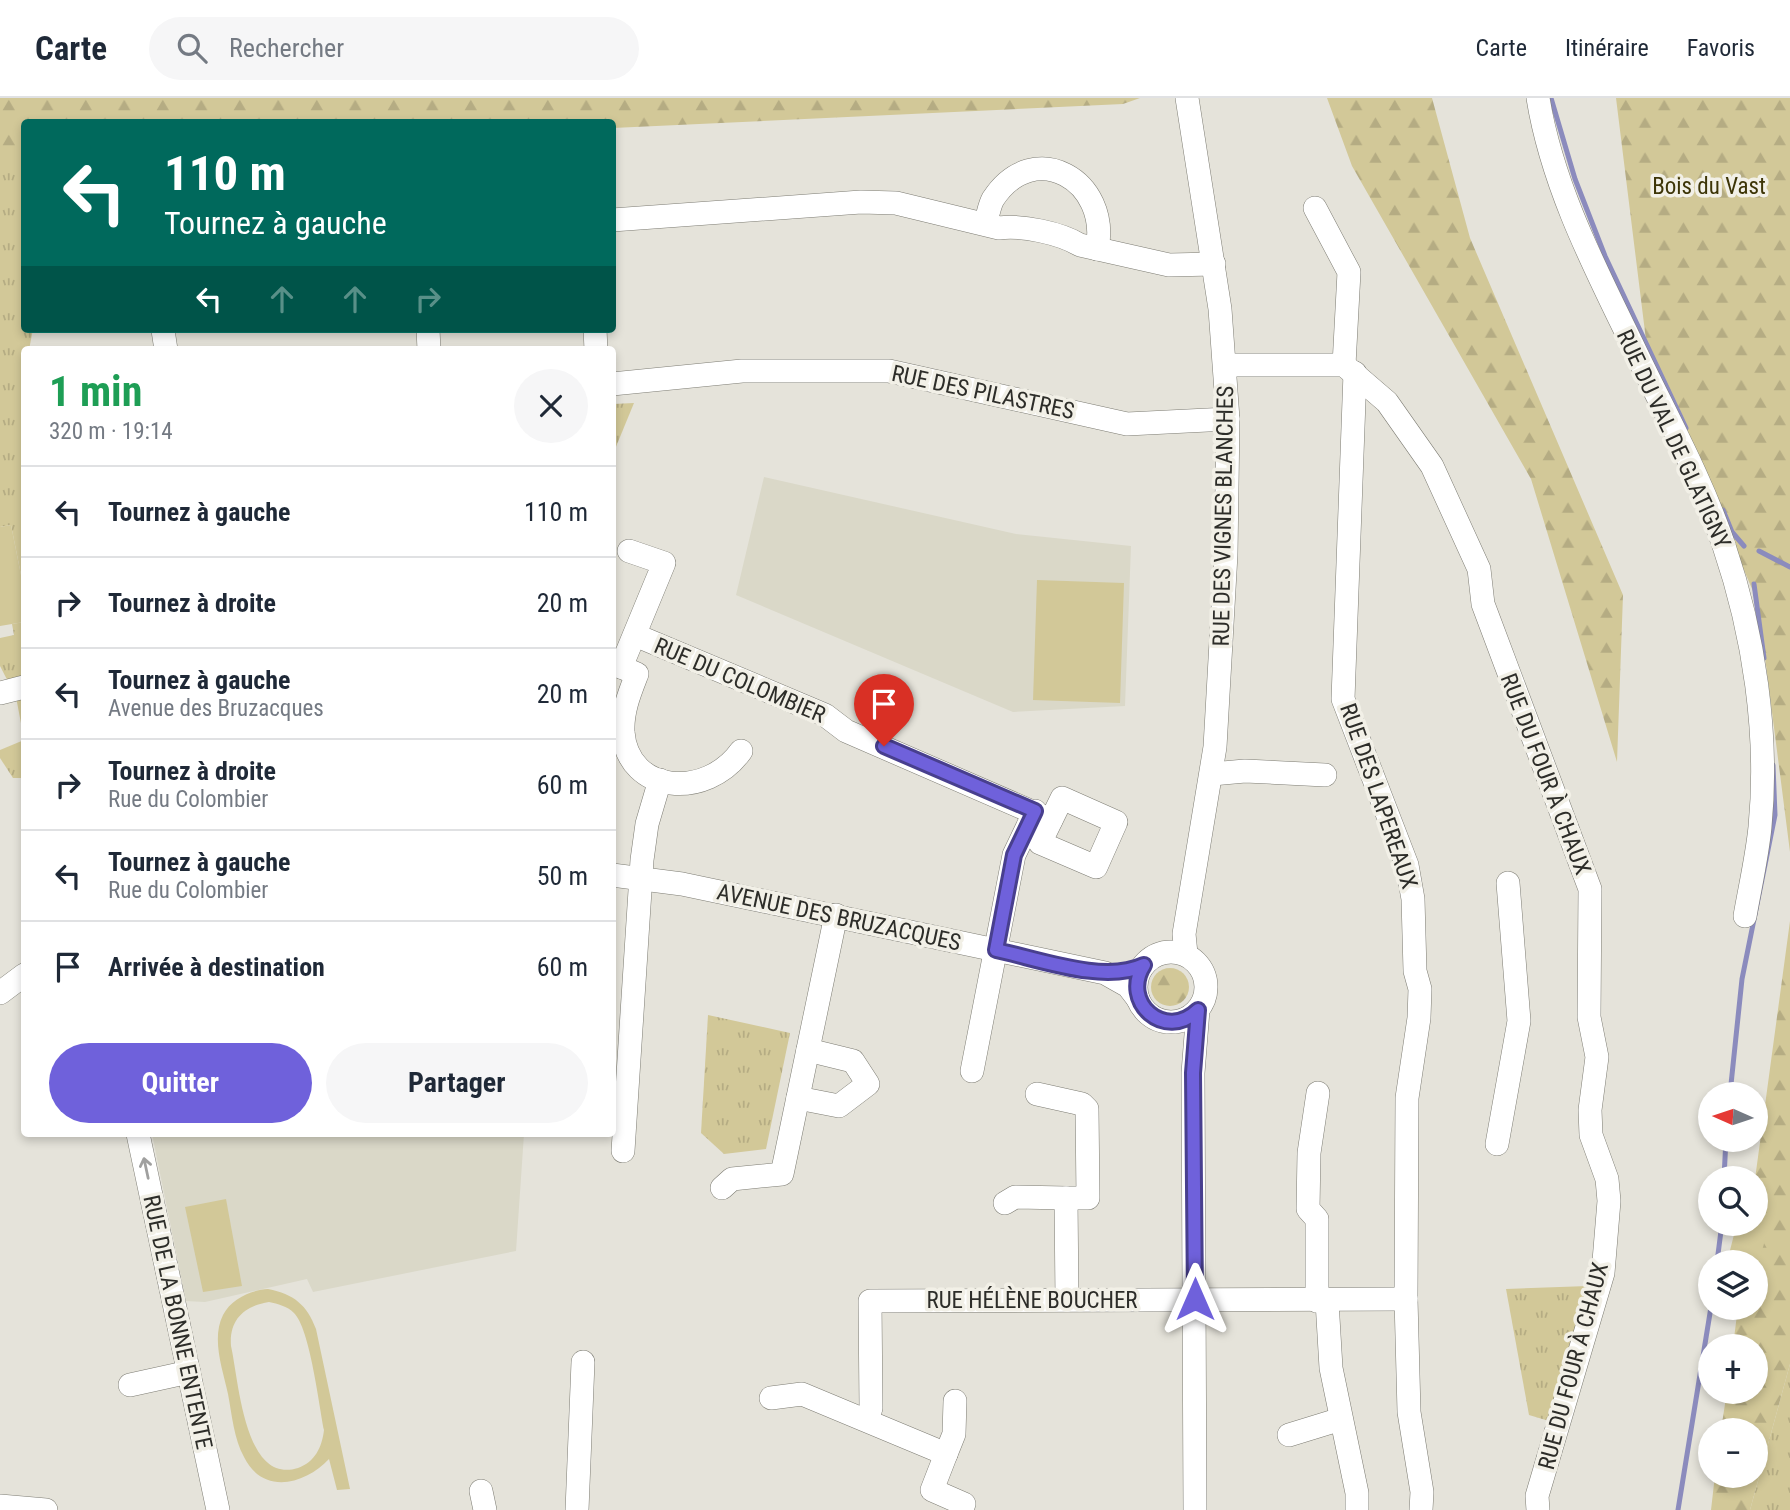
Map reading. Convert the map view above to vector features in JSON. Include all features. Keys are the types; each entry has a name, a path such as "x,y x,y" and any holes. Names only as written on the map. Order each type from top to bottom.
{"street":[{"name":"RUE DES VIGNES BLANCHES","path":"1180,947 1212,774 1226,554 1228,418 1214,264 1187,98"},
{"name":"RUE DU VAL DE GLATIGNY","path":"1538,98 1562,186 1593,267 1713,517 1734,578 1758,694 1762,751 1760,829 1745,916"},
{"path":"985,224 992,200 1007,184 1031,169 1057,170 1076,179 1089,193 1098,211 1097,249"},
{"path":"616,220 861,202 896,203 985,224 1012,226 1169,265 1214,264"},
{"path":"1225,365 1350,369 1349,272 1315,208"},
{"name":"RUE DES PILASTRES","path":"616,384 742,371 835,368 889,370 1127,424 1228,418"},
{"name":"RUE DES LAPEREAUX","path":"1350,369 1343,699 1407,865 1413,899 1415,971 1420,989 1419,1018 1407,1098 1406,1299 1409,1412 1422,1492 1421,1510"},
{"name":"RUE DU FOUR À CHAUX","path":"1350,369 1387,402 1432,466 1479,569 1483,604 1590,889 1589,1017 1597,1058 1590,1110 1591,1135 1607,1179 1609,1201 1602,1273 1537,1496 1538,1510"},
{"path":"629,551 664,563 624,668 626,701 623,732 627,748 640,767 660,780 685,785 707,780 730,767 741,751"},
{"name":"RUE DU COLOMBIER","path":"635,635 825,715 846,731 1043,816 1014,855 972,1071"},
{"path":"0,693 21,689"},
{"path":"1212,774 1245,771 1325,775"},
{"path":"624,1151 641,878 647,824 660,780"},
{"name":"AVENUE DES BRUZACQUES","path":"616,875 836,915 1105,973 1126,971 1144,965"},
{"path":"1497,1144 1519,1021 1508,883"},
{"path":"722,1188 732,1179 782,1174 836,915"},
{"path":"1195,1510 1193,1073 1198,1010 1205,996 1206,979 1198,964 1180,947 1154,956 1144,965 1136,982 1138,999 1152,1016 1167,1022 1185,1020 1198,1010"},
{"name":"AVENUE DES BRUZACQUES","path":"1105,973 1128,986 1138,999"},
{"path":"0,979 21,974"},
{"path":"0,993 21,976"},
{"path":"1167,1022 1186,1045 1193,1073"},
{"path":"798,1098 839,1106 868,1084 853,1061 808,1051"},
{"path":"1318,1093 1309,1153 1308,1209 1317,1219 1322,1301 1331,1368 1357,1493 1357,1510"},
{"path":"1005,1203 1015,1197 1088,1198 1087,1109 1082,1104 1037,1094"},
{"name":"RUE DE LA BONNE ENTENTE","path":"139,1137 218,1510"},
{"path":"1066,1198 1067,1300"},
{"name":"RUE HÉLÈNE BOUCHER","path":"865,1419 871,1408 870,1301 1406,1299"},
{"path":"577,1510 583,1362"},
{"path":"130,1385 189,1372"},
{"path":"771,1398 802,1394 946,1454"},
{"path":"955,1401 954,1434 932,1490 964,1504"},
{"path":"1289,1435 1341,1419"},
{"path":"0,1506 46,1510"}],"shaded area":[{"path":"764,477 1016,534 1131,546 1125,706 1013,712 736,595"},
{"path":"153,1137 524,1137 516,1251 313,1292 307,1279 205,1302 186,1301"}],"green space":[{"path":"0,98 21,119 21,333 32,333 30,346 21,346 21,575 11,525 0,527"},
{"path":"0,98 1140,98 1123,104 616,128 616,119 21,119 21,160 0,164"},
{"path":"1327,98 1432,98 1470,238 1623,595 1617,762 1531,479 1352,166"},
{"name":"Bois du Vast","path":"1616,98 1790,98 1790,852 1758,603 1646,340"},
{"path":"634,403 616,447 616,404"},
{"path":"11,525 21,575 21,622 0,626 0,527"},
{"path":"1037,580 1124,583 1120,703 1033,700"},
{"path":"21,622 21,723 16,697 0,666 0,638 14,635 12,624"},
{"path":"21,741 21,778 13,778 0,758 0,750"},
{"path":"1790,921 1790,1364 1768,1444 1768,1418 1723,1418 1725,1404 1768,1404 1768,1334 1735,1334 1736,1320 1768,1320 1768,1250 1755,1250 1755,1236 1768,1236 1768,1166 1757,1166 1759,1152 1768,1152 1768,1083"},
{"path":"1170,968 1184,973 1189,987 1184,1001 1170,1006 1156,1001 1151,987 1156,973"},
{"path":"708,1015 790,1033 766,1149 724,1154 701,1133"},
{"path":"226,1199 242,1286 203,1292 185,1207"},
{"path":"1734,1236 1766,1236 1762,1250 1730,1250"},
{"path":"1588,1286 1549,1421 1529,1415 1506,1289"},
{"path":"277,1291 298,1302 308,1313 316,1329 350,1489 337,1490 329,1459 309,1475 285,1482 262,1477 244,1457 236,1435 221,1365 218,1334 223,1315 231,1304 248,1293","holes":["269,1302 288,1309 300,1322 317,1386 324,1430 317,1453 309,1462 298,1468 280,1469 266,1461 255,1446 241,1404 231,1346 233,1329 245,1311"]},
{"path":"1790,1364 1790,1510 1750,1510 1756,1488 1768,1488 1768,1444"},
{"path":"1714,1488 1756,1488 1750,1510 1711,1510"}],"waterway":[{"path":"1551,98 1575,179 1605,256 1686,428"},
{"path":"1723,510 1732,532 1744,546"},
{"path":"1759,551 1790,567"},
{"path":"1754,584 1764,658"},
{"path":"1731,1082 1742,979 1775,815 1773,765"},
{"path":"1725,1152 1725,1166"},
{"path":"1719,1250 1720,1236"},
{"path":"1678,1510 1709,1320"}],"route":[{"path":"884,746 1035,811 1014,855 996,950 1105,973 1126,971 1144,965 1138,974 1136,991 1140,1004 1147,1013 1162,1021 1176,1022 1185,1020 1198,1010 1193,1073 1195,1299"}]}
